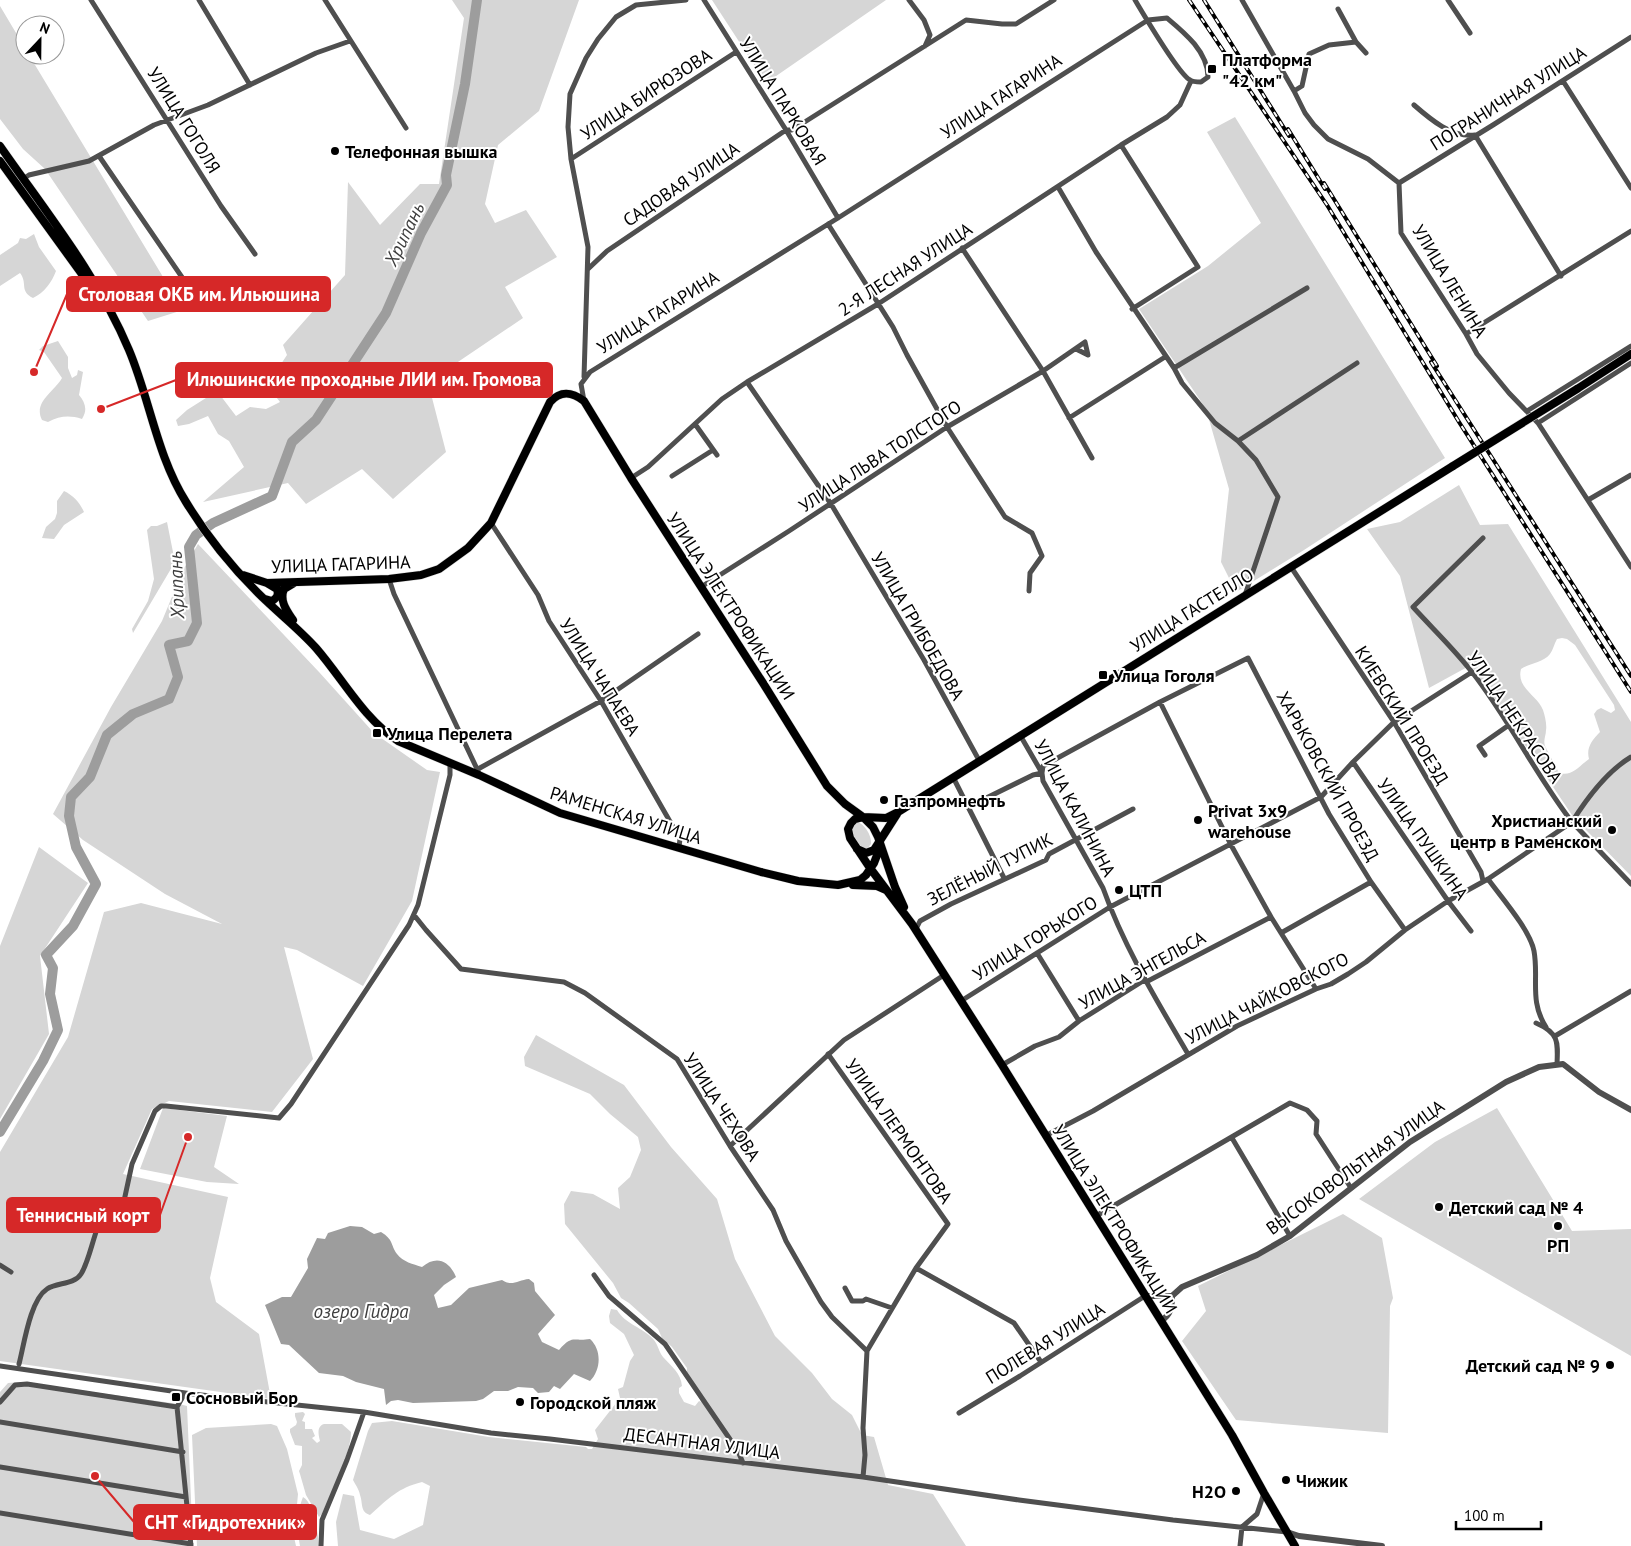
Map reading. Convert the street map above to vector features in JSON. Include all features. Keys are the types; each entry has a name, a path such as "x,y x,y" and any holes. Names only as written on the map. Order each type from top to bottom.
{"main road":[{"path":"0,146 92,277 114,319"},
{"path":"0,161 114,319"},
{"name":"РАМЕНСКАЯ УЛИЦА","path":"114,319 137,369 164,458 184,500 199,523 239,573 299,630 322,655 373,720 398,741 450,764 478,772 560,813 760,872 804,882 838,885 860,880 870,868"},
{"name":"УЛИЦА ГАСТЕЛЛО","path":"864,817 886,818 898,812 1631,354"},
{"name":"УЛИЦА ГАГАРИНА","path":"239,573 267,583 390,579 421,575 439,569 468,548 491,523 550,402 558,395 564,393 577,396 584,401"},
{"name":"УЛИЦА ЭЛЕКТРОФИКАЦИИ","path":"584,401 827,786 845,804 864,817"},
{"path":"296,582 284,589 282,598 285,608 299,630"},
{"path":"260,595 268,600 276,599 278,595 277,590 267,583"},
{"name":"УЛИЦА ГАСТЕЛЛО","path":"870,868 877,856 880,842 898,812"},
{"path":"864,817 873,827 880,842 894,887 914,927 850,838 848,829 855,819 864,817"},
{"path":"856,848 866,853 871,852 880,842"},
{"path":"838,885 869,886 886,890"},
{"name":"УЛИЦА ЭЛЕКТРОФИКАЦИИ","path":"914,927 1232,1435 1295,1546"}],"street":[{"name":"УЛИЦА ГОГОЛЯ","path":"91,0 221,206 255,254"},
{"path":"199,0 250,85"},
{"path":"325,0 406,128"},
{"path":"584,401 581,384 584,378 588,247 571,159 568,127 570,94 579,72 598,38 616,17 636,5 686,0"},
{"name":"УЛИЦА ПАРКОВАЯ","path":"704,0 786,130 838,218"},
{"path":"909,0 924,20 930,35 925,47"},
{"path":"786,130 792,130 966,20 1016,24 1054,0"},
{"path":"1135,0 1148,20 1185,76 1191,81 1201,82 1208,77 1208,69 1187,35 1167,18 1148,20"},
{"path":"1242,0 1305,113 1314,125 1328,138 1368,159 1399,183"},
{"path":"1448,0 1470,33"},
{"path":"1338,9 1356,42 1366,53"},
{"name":"УЛИЦА ГАГАРИНА","path":"584,378 595,369 838,218 1148,20"},
{"name":"ПОГРАНИЧНАЯ УЛИЦА","path":"1399,183 1631,37"},
{"path":"23,179 29,175 90,161 166,120 208,105 316,53 350,41"},
{"path":"1294,91 1302,86 1309,54 1329,45 1356,42"},
{"name":"УЛИЦА БИРЮЗОВА","path":"571,159 736,52"},
{"name":"2-Я ЛЕСНАЯ УЛИЦА","path":"631,478 648,467 722,399 878,304 1166,117 1180,105 1191,81"},
{"path":"1563,81 1631,188"},
{"path":"1414,105 1436,124 1466,136 1475,135 1561,276"},
{"name":"САДОВАЯ УЛИЦА","path":"588,268 607,251 786,130"},
{"path":"1121,145 1198,267 1132,309"},
{"path":"99,156 201,305"},
{"name":"УЛИЦА ЛЕНИНА","path":"1399,183 1401,233 1477,354 1509,393 1538,423 1631,567"},
{"path":"1058,186 1096,252 1132,309 1174,368 1182,383 1216,423 1238,441 1256,460 1278,498 1245,595"},
{"path":"828,224 893,326 906,355 948,427 1005,517 1032,533 1042,556 1030,573 1029,591"},
{"path":"1466,334 1631,231"},
{"path":"962,248 1042,371 1092,458"},
{"path":"1174,368 1307,288"},
{"path":"1527,411 1631,346"},
{"name":"УЛИЦА ЛЬВА ТОЛСТОГО","path":"701,587 948,427 1076,349"},
{"path":"1069,418 1166,357"},
{"path":"1238,441 1358,363"},
{"path":"1538,423 1631,363"},
{"name":"УЛИЦА ГРИБОЕДОВА","path":"748,382 831,504 924,660 980,762"},
{"path":"695,424 717,455"},
{"path":"672,476 713,450"},
{"path":"1588,500 1631,475"},
{"name":"УЛИЦА ЧАПАЕВА","path":"491,523 538,595 549,621 601,701 680,838 678,847"},
{"name":"УЛИЦА НЕКРАСОВА","path":"1483,538 1413,607 1472,672 1509,726 1558,804 1572,822"},
{"name":"КИЕВСКИЙ ПРОЕЗД","path":"1290,567 1394,722 1486,880 1528,936 1534,951 1536,1004 1541,1020 1546,1027"},
{"path":"390,579 394,594 478,772 601,701 698,634"},
{"name":"ХАРЬКОВСКИЙ ПРОЕЗД","path":"1160,702 1248,658 1329,814 1371,882 1405,930"},
{"name":"УЛИЦА ГОРЬКОГО","path":"961,1001 1110,907 1321,796 1394,722 1472,672"},
{"path":"968,807 1033,775 1042,773 1043,766 1160,702 1231,845 1271,917 1316,988"},
{"path":"1485,755 1479,746 1509,726"},
{"name":"УЛИЦА КАЛИНИНА","path":"1020,735 1042,773 1043,781 1103,888 1110,907 1146,982 1188,1054"},
{"path":"1631,757 1622,763 1587,799 1572,822 1631,884"},
{"name":"УЛИЦА ПУШКИНА","path":"1353,762 1448,901 1472,931"},
{"path":"19,1366 32,1310 40,1295 46,1289 61,1283 74,1281 81,1274 101,1219 107,1209 124,1201 132,1164 155,1111 161,1106 166,1106 279,1118 291,1104 414,915 450,775 450,764"},
{"path":"954,778 1004,878"},
{"name":"ЗЕЛЁНЫЙ ТУПИК","path":"914,927 920,921 951,904 1046,860 1049,854 1133,808"},
{"name":"УЛИЦА ЧАЙКОВСКОГО","path":"1045,1136 1093,1111 1237,1026 1316,988 1331,984 1348,974 1405,930 1448,901 1486,880 1572,822"},
{"path":"1281,933 1371,882"},
{"name":"УЛИЦА ЧЕХОВА","path":"414,915 461,969 564,982 585,993 677,1058 730,1146 773,1210 786,1241 821,1302 832,1317 867,1351"},
{"name":"УЛИЦА ЭНГЕЛЬСА","path":"1002,1065 1035,1046 1059,1037 1078,1021 1143,981 1146,982 1271,917"},
{"path":"1036,953 1078,1021"},
{"path":"730,1146 852,1034 944,975"},
{"path":"1555,1036 1631,991"},
{"path":"1536,1024 1546,1027 1555,1036 1558,1043 1557,1064 1563,1064 1599,1092 1631,1110"},
{"name":"УЛИЦА ЛЕРМОНТОВА","path":"828,1054 948,1224 916,1268"},
{"name":"ВЫСОКОВОЛЬТНАЯ УЛИЦА","path":"1172,1296 1182,1287 1257,1255 1290,1236 1410,1142 1506,1082 1539,1067 1557,1064"},
{"path":"1096,1216 1290,1103 1307,1110 1317,1122 1316,1134 1351,1188"},
{"path":"1232,1138 1290,1236"},
{"path":"0,1265 11,1272"},
{"path":"863,1477 865,1455 863,1428 867,1351 916,1268 1014,1323 1041,1362"},
{"path":"594,1275 609,1296 665,1344 738,1451 743,1463"},
{"path":"845,1288 852,1301 863,1301 866,1299 892,1308"},
{"path":"1145,1296 1172,1296 1171,1310 1168,1316 1161,1321"},
{"name":"ПОЛЕВАЯ УЛИЦА","path":"959,1413 1145,1296"},
{"name":"ДЕСАНТНАЯ УЛИЦА","path":"0,1366 19,1366 186,1393 364,1412 492,1433 863,1477 1019,1500 1173,1520 1287,1532 1299,1536 1382,1546"},
{"path":"0,1402 15,1385 27,1384 177,1407"},
{"path":"0,1513 191,1545 177,1407 186,1393"},
{"path":"322,1546 322,1520 347,1460 364,1412"},
{"path":"0,1422 182,1452"},
{"path":"0,1467 186,1497"},
{"path":"1240,1546 1242,1527 1257,1514 1264,1493"}],"shaded area":[{"path":"452,0 579,0 539,111 498,145 485,204 495,223 526,210 557,257 505,287 523,318 449,368 430,390 446,452 393,499 362,469 306,504 288,483 203,502 244,467 229,441 218,434 208,416 189,424 178,426 176,420 187,410 217,391 236,416 250,407 266,409 280,402 267,385 287,355 283,345 345,275 348,182 380,225 420,184 439,184 464,18"},
{"path":"712,0 886,0 766,83"},
{"path":"0,6 15,31 15,65 35,65 183,310 148,321 45,169 23,149 0,119"},
{"path":"1235,117 1445,458 1236,592 1221,562 1229,489 1206,409 1139,309 1208,266 1261,223 1207,132"},
{"path":"34,234 39,247 56,271 47,287 33,298 26,293 20,273 0,286 0,255 18,243 20,238 26,239"},
{"path":"58,341 68,357 68,368 72,378 77,375 78,370 83,372 79,395 83,400 85,412 82,419 65,417 48,422 42,420 40,408 42,402 62,378 44,352 39,350 43,346"},
{"path":"1459,485 1480,525 1508,524 1631,722 1631,876 1576,821 1471,665 1429,688 1400,576 1367,529 1400,522","holes":["1557,639 1567,639 1575,645 1614,705 1615,710 1611,713 1601,708 1597,710 1594,714 1600,732 1590,744 1588,751 1589,759 1572,772 1564,774 1559,773 1545,746 1546,726 1543,710 1524,686 1520,676 1521,669 1547,657"]},
{"path":"64,491 76,500 84,512 64,525 54,539 42,538 46,527 55,519 57,501"},
{"path":"167,522 175,562 133,633 132,629 148,601 154,579 147,530 151,526"},
{"path":"198,544 374,733 427,770 440,772 412,901 363,986 297,950 284,947 313,1059 272,1112 169,1101 152,1109 123,1174 228,1197 210,1278 216,1302 259,1334 271,1399 0,1361 0,1152 68,1037 104,912 141,903 222,924 165,894 83,840 53,814 111,707 162,621 183,570"},
{"path":"857,822 863,825 869,834 871,844 867,849 859,847 850,833 850,829"},
{"path":"39,847 88,883 40,956 49,1034 0,1119 0,946"},
{"path":"536,1035 624,1085 671,1147 717,1199 735,1259 775,1336 812,1373 832,1399 852,1415 862,1435 874,1437 888,1485 933,1494 966,1546 338,1546 336,1522 343,1494 354,1496 360,1530 394,1539 423,1525 430,1486 422,1482 400,1491 370,1515 363,1509 359,1491 353,1480 372,1423 392,1421 489,1437 592,1449 598,1439 595,1430 620,1398 618,1389 623,1387 630,1361 634,1355 624,1334 610,1323 611,1309 617,1310 620,1315 654,1340 662,1355 680,1377 682,1386 679,1388 679,1393 684,1402 695,1406 699,1401 701,1402 698,1393 687,1377 687,1368 672,1347 662,1338 658,1329 621,1298 613,1283 565,1224 564,1204 571,1191 593,1194 620,1209 618,1188 630,1177 641,1150 638,1137 610,1114 590,1094 525,1066 524,1057"},
{"path":"163,1108 227,1116 214,1167 239,1184 207,1182 140,1169"},
{"path":"1497,1108 1572,1231 1631,1229 1631,1356 1359,1199 1435,1142"},
{"path":"1343,1214 1382,1238 1393,1298 1390,1306 1388,1433 1236,1420 1182,1341 1206,1311 1198,1286"},
{"path":"20,1382 187,1406 193,1546 0,1546 0,1392 8,1383"},
{"path":"303,1412 305,1414 302,1421 305,1422 305,1429 312,1429 315,1436 312,1438 317,1443 320,1441 319,1428 324,1424 342,1424 351,1432 344,1462 319,1517 306,1495 299,1471 302,1465 302,1446 295,1445 290,1432 290,1429 297,1422 295,1413"},
{"path":"271,1424 277,1426 287,1449 298,1494 294,1537 296,1546 197,1546 192,1435 206,1428"},
{"path":"303,1497 307,1500 313,1512 319,1546 300,1546 298,1521"}],"water":[{"name":"озеро Гидра","path":"350,1226 362,1227 374,1234 381,1232 390,1240 399,1257 408,1262 422,1267 427,1263 437,1260 446,1263 456,1277 434,1295 438,1308 451,1305 469,1288 502,1280 512,1283 529,1279 534,1283 535,1291 555,1315 538,1334 542,1342 559,1350 570,1340 590,1339 597,1349 599,1360 594,1376 590,1381 574,1374 560,1389 554,1386 549,1392 538,1393 533,1388 518,1387 508,1391 494,1391 483,1399 476,1401 413,1403 398,1400 391,1401 386,1405 384,1389 356,1382 343,1376 319,1373 289,1345 281,1344 265,1305 282,1297 291,1297 308,1268 307,1259 317,1238 325,1239 328,1233"}],"waterway":[{"name":"Хрипань","path":"0,1132 43,1061 58,1030 50,994 53,968 46,955 73,926 96,884 76,847 69,816 71,797 90,777 107,735 133,714 169,699 178,677 169,645 188,641 197,623 189,547 196,535 213,523 272,496 292,442 316,420 386,313 421,233 447,185 446,175 465,84 477,0"}],"railway":[{"path":"1189,0 1327,205 1459,422 1631,692"},
{"path":"1204,0 1289,136"},
{"path":"1288,129 1325,189"},
{"path":"1324,183 1437,366"},
{"path":"1431,362 1631,676"}],"place":[{"name":"Платформа \"42 км\"","path":"1212,69"},
{"name":"Телефонная вышка","path":"335,151"},
{"name":"Столовая ОКБ им. Ильюшина","path":"34,372"},
{"name":"Илюшинские проходные ЛИИ им. Громова","path":"101,409"},
{"name":"Улица Гоголя","path":"1103,675"},
{"name":"Улица Перелета","path":"377,733"},
{"name":"Газпромнефть","path":"884,800"},
{"name":"Privat 3x9 warehouse","path":"1198,820"},
{"name":"Христианский центр в Раменском","path":"1612,830"},
{"name":"ЦТП","path":"1119,890"},
{"name":"Теннисный корт","path":"188,1137"},
{"name":"Детский сад № 4","path":"1439,1207"},
{"name":"РП","path":"1558,1226"},
{"name":"Детский сад № 9","path":"1610,1365"},
{"name":"Сосновый Бор","path":"176,1397"},
{"name":"Городской пляж","path":"520,1402"},
{"name":"СНТ «Гидротехник»","path":"95,1476"},
{"name":"Чижик","path":"1286,1480"},
{"name":"H2O","path":"1236,1491"}]}
